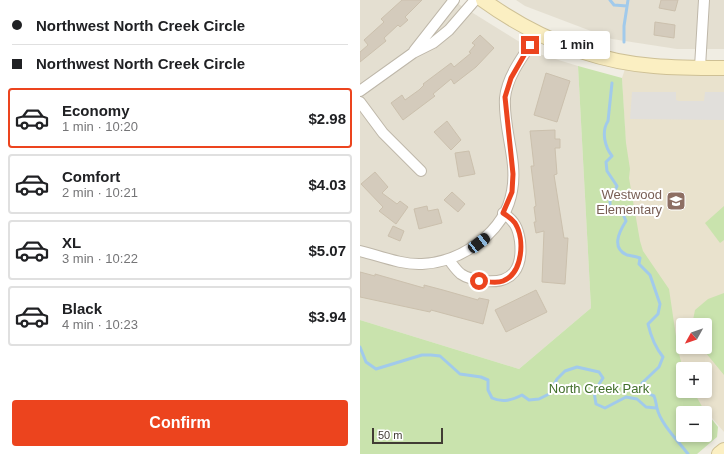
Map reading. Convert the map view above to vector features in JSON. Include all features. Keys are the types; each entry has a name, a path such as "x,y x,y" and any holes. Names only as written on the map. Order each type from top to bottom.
{"street":[{"path":"413,53 454,0"},
{"path":"360,91 413,53 433,43 449,30 475,0"},
{"path":"483,0 511,20 538,34 571,48 597,56 653,66 724,68"},
{"path":"700,67 704,0"},
{"path":"360,251 404,262 422,264 449,260 466,252 485,238 503,213 512,192 513,174 505,97 511,78 538,34"},
{"path":"360,102 383,133 421,171"},
{"path":"449,260 462,275 479,281 503,281 511,276 521,259 520,243 516,225 512,219 503,213"},
{"path":"719,454 724,450"}],"shaded area":[{"path":"360,0 454,0 539,54 578,66 591,308 519,369 360,320"},
{"path":"516,0 724,0 724,49 677,49 612,39 525,6"},
{"name":"Westwood Elementary","path":"625,69 673,75 724,75 724,432 712,418 712,406 702,406 695,398 712,398 712,362 676,363 636,327 622,78"},
{"path":"632,92 676,92 676,100 679,101 704,101 705,92 724,92 724,120 630,119"}],"green space":[{"name":"North Creek Park","path":"578,66 622,78 626,143 630,169 629,178 640,241 643,251 669,289 676,336 676,354 679,354 681,362 676,362 676,398 697,398 702,406 676,406 676,442 711,442 697,454 360,454 360,320 519,369 591,308"},
{"path":"724,206 724,240 720,243 705,223"},
{"path":"724,293 724,375 707,354 712,354 712,318 693,318 695,310 708,299"},
{"name":"North Creek Park","path":"712,419 718,427 717,437 712,441"}],"building":[{"path":"402,0 422,0 405,17 408,20 400,27 398,25 384,38 386,41 360,62 360,52 368,45 364,40 384,22 381,19"},
{"path":"661,0 678,0 675,11 659,8"},
{"path":"655,22 675,25 674,38 654,35"},
{"path":"480,35 494,48 476,67 454,84 451,79 433,94 435,96 403,120 391,103 402,95 405,100 451,63 454,67 471,53 469,52 475,45 472,43"},
{"path":"546,73 570,81 557,122 534,115"},
{"path":"447,121 461,140 451,150 434,132"},
{"path":"555,130 555,139 560,139 560,148 555,148 557,174 554,175 564,238 568,238 565,284 542,282 544,231 536,233 534,222 536,222 534,207 536,206 531,166 534,166 530,131"},
{"path":"469,151 475,174 459,177 455,153"},
{"path":"375,172 388,187 382,193 397,204 400,201 408,207 396,224 379,211 383,207 361,184"},
{"path":"452,192 465,204 458,212 444,200"},
{"path":"427,206 428,211 438,209 442,223 419,229 414,209"},
{"path":"393,226 404,231 400,241 388,236"},
{"path":"360,272 375,276 375,274 424,288 424,285 478,300 479,298 489,300 483,324 431,310 430,312 360,297"},
{"path":"536,290 547,312 506,332 495,310"}],"waterway":[{"path":"610,0 614,5 627,6"},
{"path":"624,42 624,26 628,0"},
{"path":"612,83 608,121 604,135 607,148 612,156 606,162 607,171 617,186 610,201 610,207 623,214 626,221 619,235 618,244 622,252 627,255 640,258 639,264 650,275 660,304 658,314 648,324 654,342 663,357 659,367 642,383 643,388 649,394 654,396 662,420 688,454"},
{"path":"360,347 366,362 376,369 422,355 440,356 460,374 481,377 488,380 488,390 492,398 496,400 504,401 522,395 529,400 539,399 549,394 557,379 565,371 577,367 599,372 603,378 594,392 596,404 605,408 626,397 637,399 646,407 656,408"}],"place":[{"name":"Westwood Elementary","path":"676,201"}],"route":[{"path":"479,281 503,281 511,276 516,270 521,259 519,233 516,225 512,219 503,213 512,192 513,174 505,97 511,78 530,45"}]}
